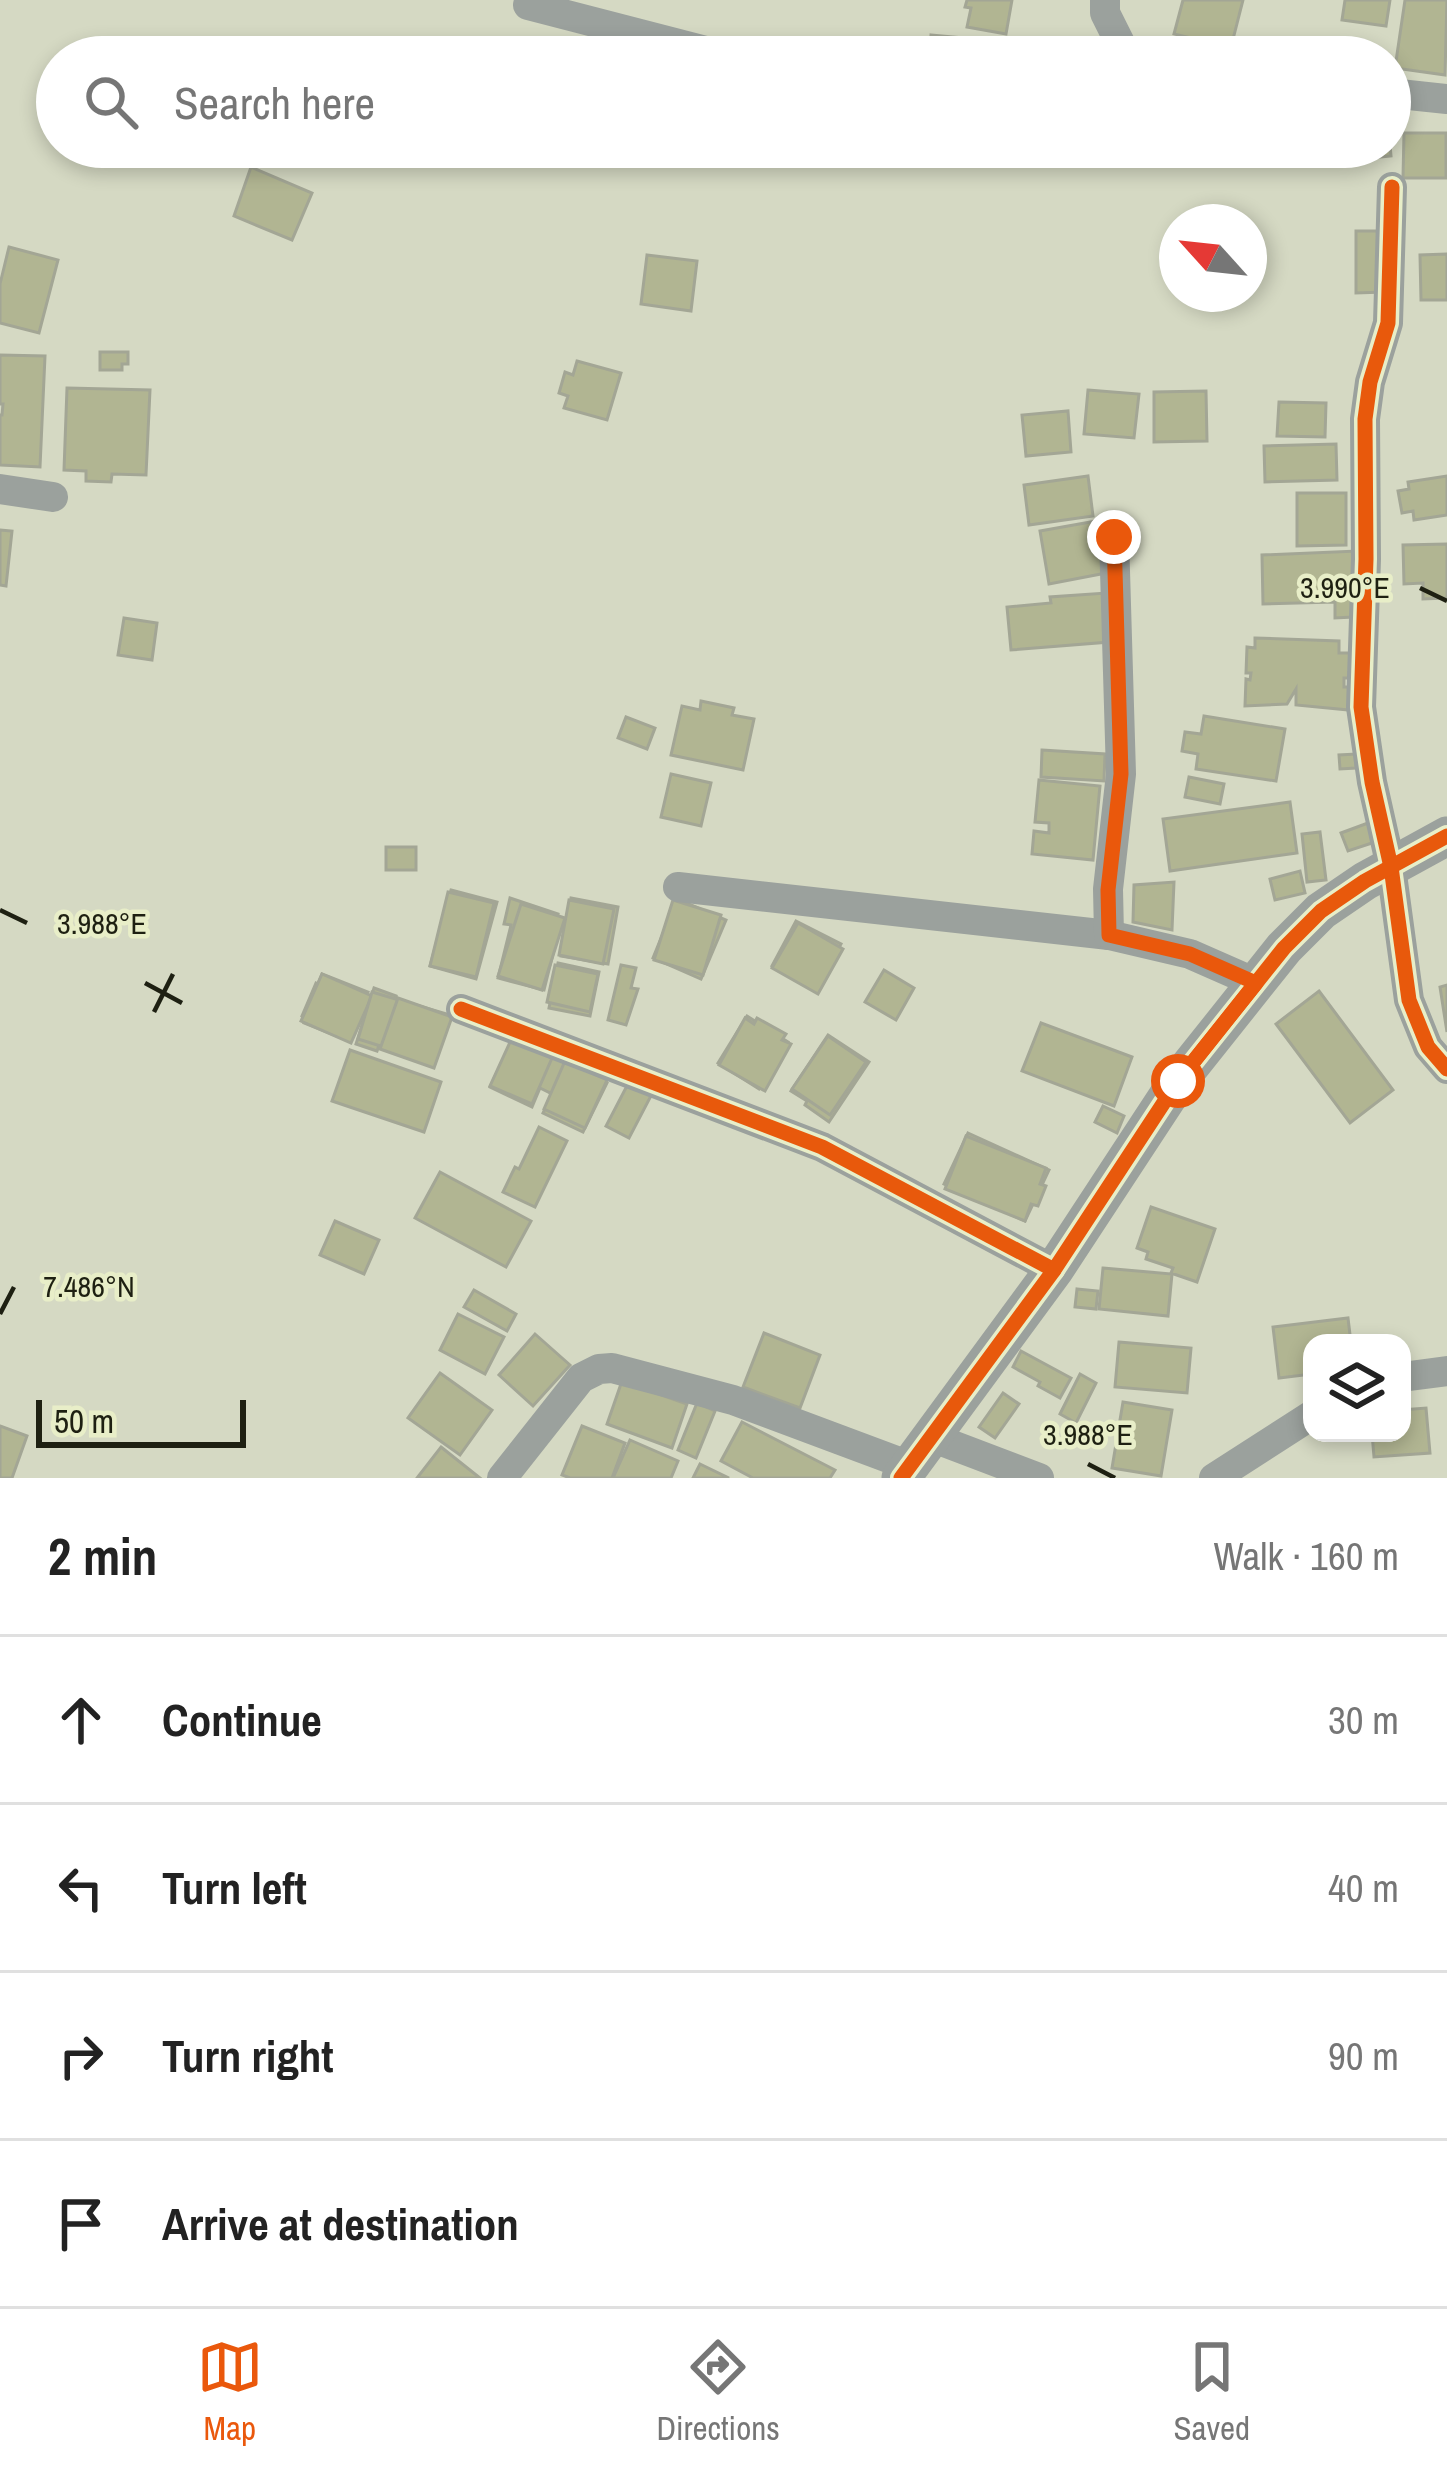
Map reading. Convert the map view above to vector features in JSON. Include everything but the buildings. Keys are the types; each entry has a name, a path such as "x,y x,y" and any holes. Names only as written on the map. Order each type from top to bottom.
{"street":[{"path":"1105,0 1105,13 1116,36"},
{"path":"528,5 648,36"},
{"path":"1411,95 1447,99"},
{"path":"1392,188 1388,323 1370,382 1365,419 1361,707 1391,866 1408,1000 1428,1047 1447,1069"},
{"path":"0,489 53,497"},
{"path":"1109,935 1108,890 1121,774 1114,537"},
{"path":"914,1460 1054,1270 1178,1081 1284,948 1321,911 1447,836"},
{"path":"678,887 1109,935 1190,954 1256,983"},
{"path":"461,1009 822,1147 1054,1270"},
{"path":"502,1478 581,1378 612,1368 734,1400 914,1460 1039,1478"},
{"path":"1411,1376 1447,1371"},
{"path":"1214,1478 1303,1421"}],"cycle path":[{"path":"1392,187 1388,323 1370,382 1365,419 1361,707 1391,867 1409,1000 1428,1047 1447,1069"},
{"path":"901,1478 1054,1270 1178,1081 1284,948 1321,911 1447,836"},
{"path":"461,1009 822,1147 1054,1270"}],"route":[{"path":"1114,537 1121,774 1108,890 1109,935 1190,954 1256,983 1178,1081"}]}
